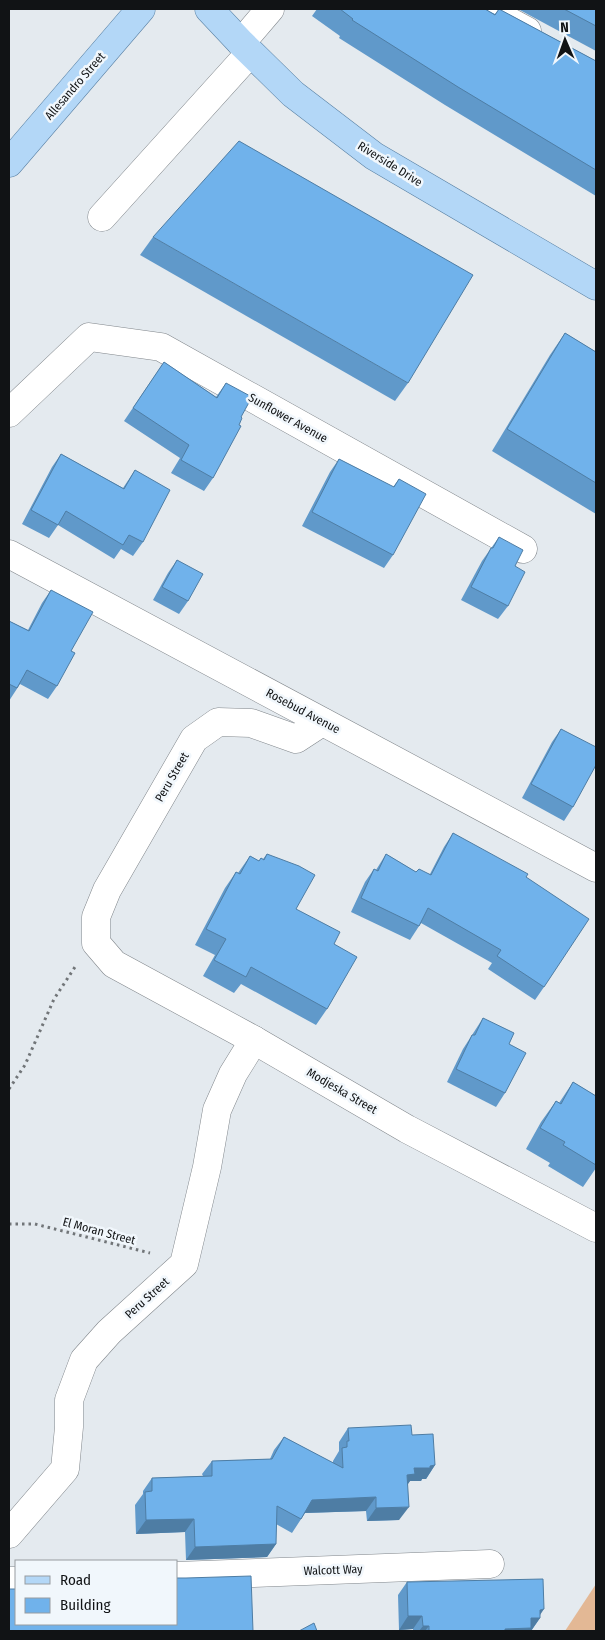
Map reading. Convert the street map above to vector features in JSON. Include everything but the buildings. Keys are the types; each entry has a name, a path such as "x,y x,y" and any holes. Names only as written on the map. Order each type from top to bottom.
{"main road":[{"name":"Allesandro Street","path":"9,163 141,9"},
{"name":"Riverside Drive","path":"209,9 293,94 374,156 595,283"}],"street":[{"path":"102,217 246,48 270,9"},
{"path":"486,9 546,41"},
{"name":"Sunflower Avenue","path":"9,413 88,337 161,347 523,549"},
{"name":"Rosebud Avenue","path":"9,554 596,868"},
{"name":"Peru Street","path":"96,943 96,917 107,890 194,739 218,722 251,724 296,738 322,722"},
{"name":"Modjeska Street","path":"96,943 114,964 254,1040 407,1129 596,1228"},
{"path":"184,1264 207,1167 217,1110 233,1074 254,1040"},
{"name":"Peru Street","path":"9,1534 65,1468 69,1427 69,1400 84,1360 108,1332 184,1264"},
{"name":"Walcott Way","path":"178,1576 490,1564"}],"path":[{"path":"9,1089 26,1066 54,998 73,969 96,943"},
{"name":"El Moran Street","path":"9,1224 35,1224 168,1258 184,1264"}],"shaded area":[{"path":"596,1584 596,1631 565,1631"}]}
